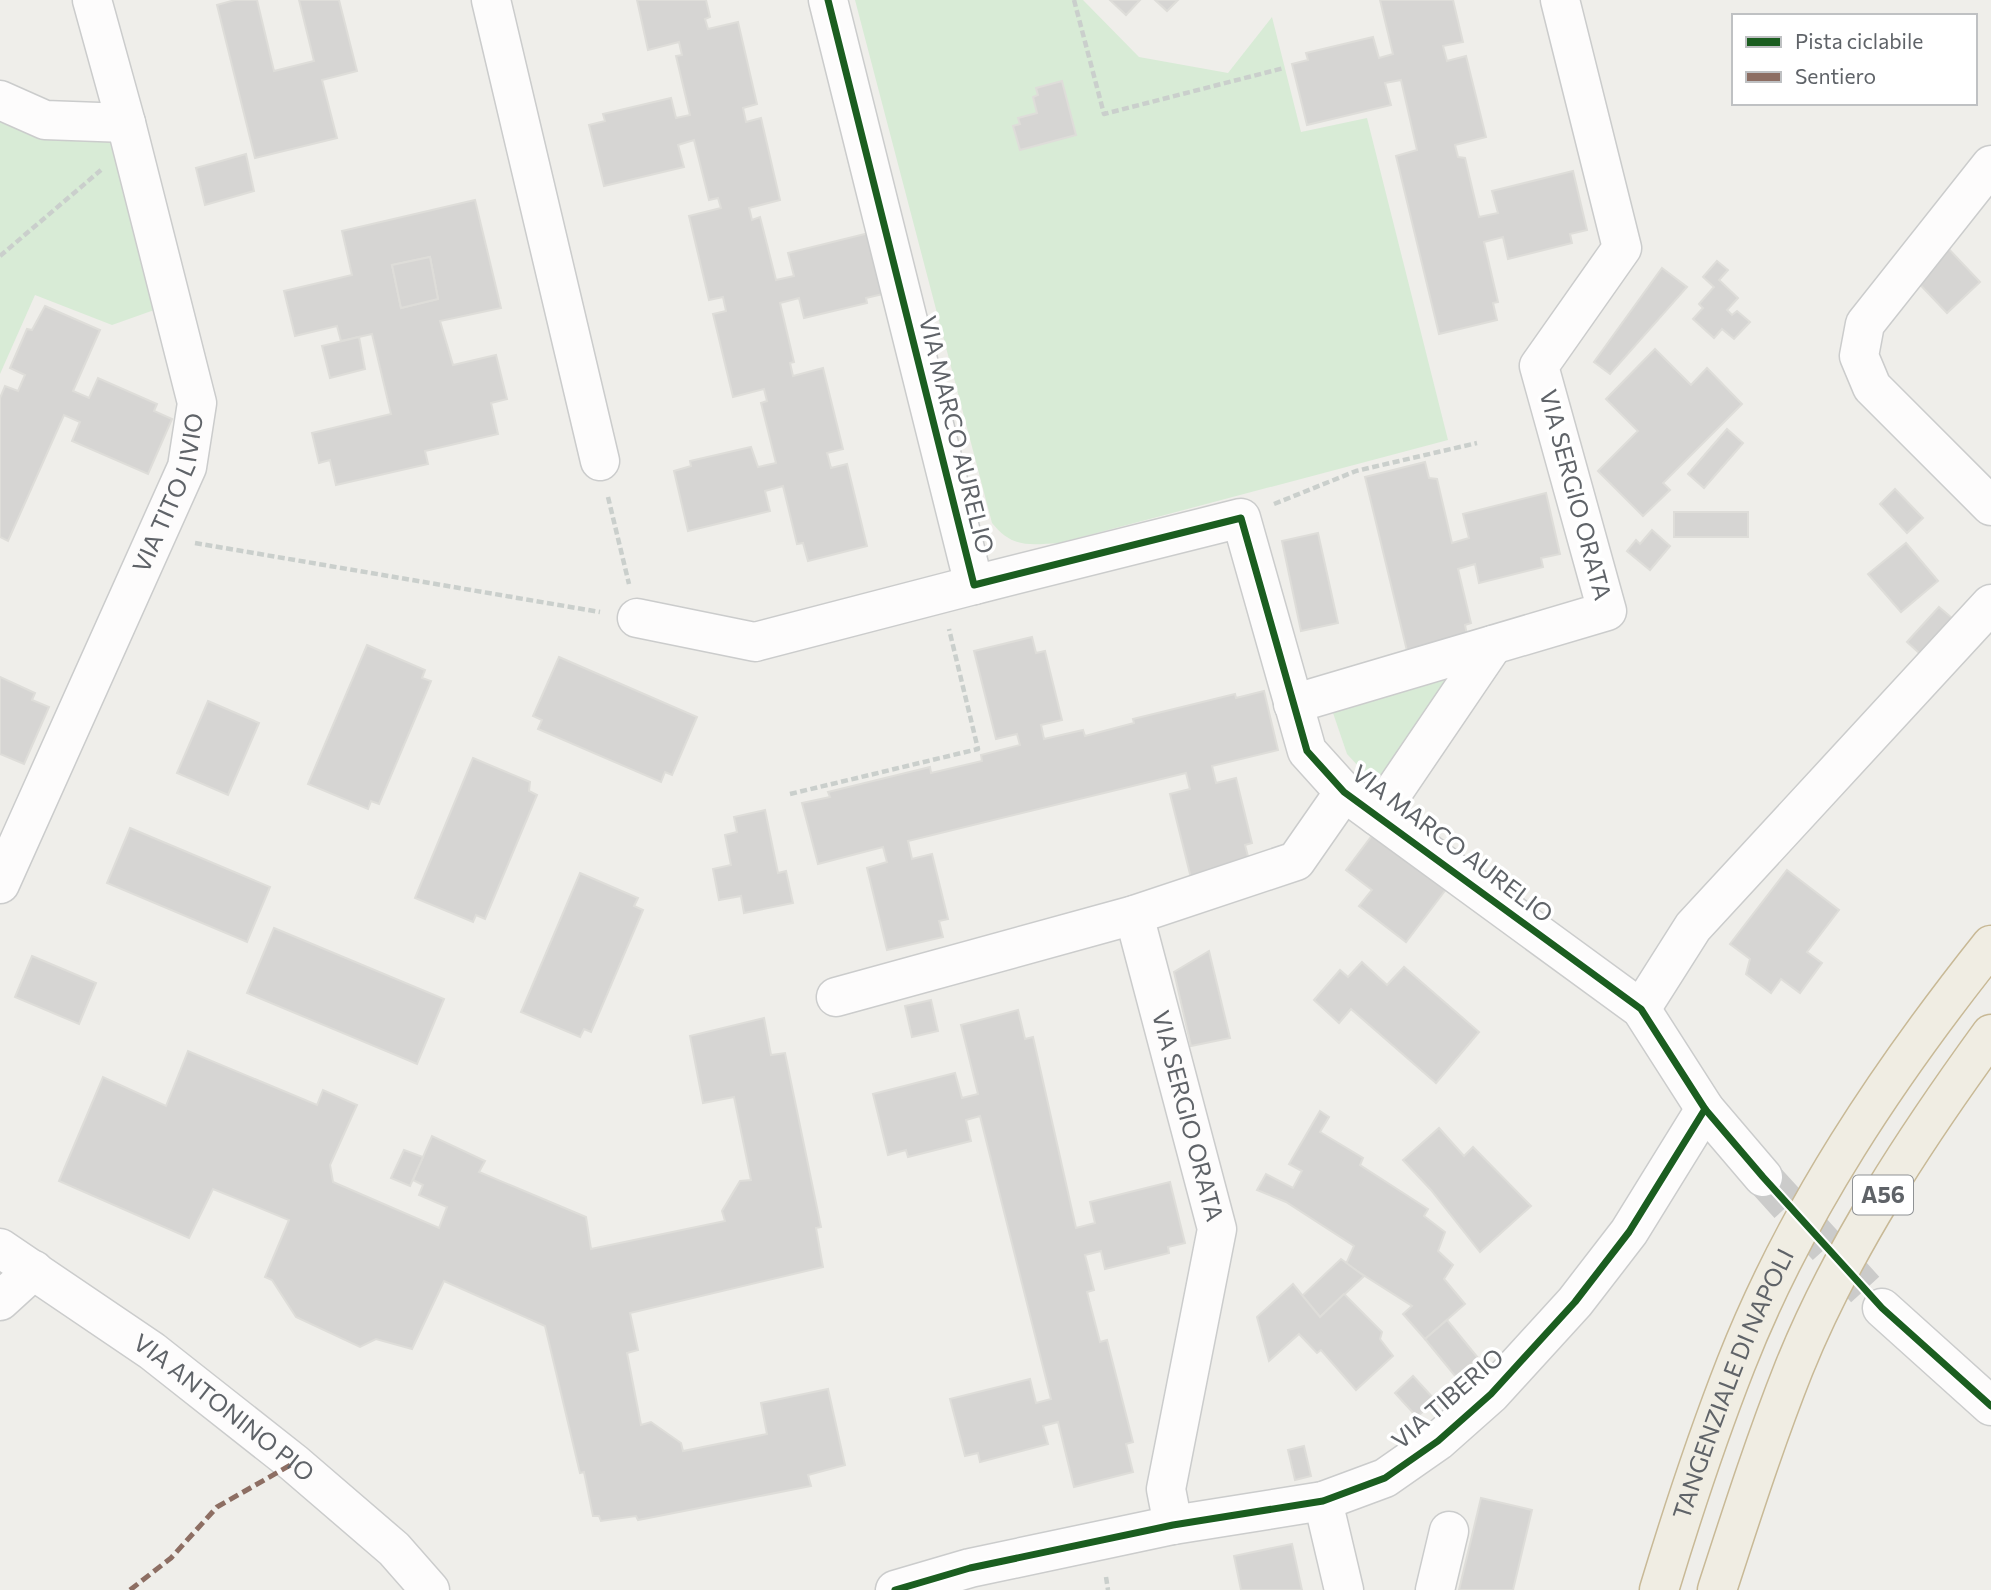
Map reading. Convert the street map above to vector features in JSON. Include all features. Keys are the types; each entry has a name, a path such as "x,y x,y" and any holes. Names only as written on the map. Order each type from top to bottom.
{"highway":[{"name":"TANGENZIALE DI NAPOLI","path":"1659,1590 1684,1509 1736,1363 1775,1277 1820,1192 1874,1103 1938,1010 1991,945"},
{"name":"TANGENZIALE DI NAPOLI","path":"1717,1590 1751,1485 1794,1367 1830,1291 1918,1136 1991,1034"}],"street":[{"name":"VIA TITO LIVIO","path":"0,884 187,467 197,403 92,0"},
{"path":"491,0 600,461"},
{"name":"VIA MARCO AURELIO","path":"828,0 957,589 1241,518 1307,751 1344,792 1641,1009 1705,1109 1763,1178"},
{"name":"VIA SERGIO ORATA","path":"1293,704 1607,611 1539,366 1622,248 1560,0"},
{"path":"0,100 45,120 129,134"},
{"path":"1991,165 1865,324 1859,356 1872,387 1991,506"},
{"path":"637,618 755,642 957,589"},
{"path":"1641,1009 1693,927 1991,604"},
{"path":"1377,816 1493,645"},
{"path":"836,997 1134,915 1296,861 1344,792"},
{"name":"VIA SERGIO ORATA","path":"1134,915 1217,1229 1166,1489 1174,1525"},
{"name":"VIA TIBERIO","path":"895,1590 970,1568 1174,1525 1323,1501 1385,1478 1438,1440 1491,1394 1575,1302 1629,1232 1705,1109"},
{"name":"VIA ANTONINO PIO","path":"0,1248 152,1351 293,1463 394,1549 430,1590"},
{"path":"0,1301 34,1270"},
{"path":"1882,1308 1991,1406"},
{"path":"1323,1501 1344,1590"},
{"path":"1435,1590 1449,1531"}],"path":[{"path":"1074,0 1104,114 1284,68"},
{"path":"0,256 129,134"},
{"path":"1241,518 1356,471 1477,443"},
{"path":"156,536 637,618 600,461"},
{"path":"790,794 978,749 957,589"}],"green space":[{"path":"855,0 1083,0 1139,57 1228,73 1272,17 1301,132 1367,118 1448,440 1059,543 1030,544 1007,537 992,523"},
{"path":"0,111 111,134 157,309 112,325 35,295 0,374"},
{"path":"1459,668 1375,784 1347,754 1331,707"}],"building":[{"path":"235,0 257,0 274,71 314,61 299,0 339,0 357,71 322,80 337,138 255,158 217,5"},
{"path":"637,0 706,0 710,17 705,19 708,29 738,22 757,104 743,108 746,122 761,118 780,200 749,208 752,220 760,217 776,280 794,276 788,253 869,233 883,294 866,298 867,303 804,318 799,298 780,303 794,362 790,363 793,376 823,368 843,449 827,453 831,468 847,464 867,546 808,561 803,543 797,544 783,486 765,491 770,511 688,531 674,471 691,466 690,461 751,447 758,467 776,463 761,403 767,401 764,389 733,397 713,314 726,311 723,297 709,300 689,216 721,208 718,198 709,200 694,140 678,145 684,167 604,186 589,125 605,121 603,114 671,98 676,118 690,115 676,56 682,55 679,42 648,50"},
{"path":"1110,0 1140,0 1126,15"},
{"path":"1155,0 1178,0 1167,11"},
{"path":"1380,0 1453,0 1463,42 1443,46 1447,61 1466,56 1486,137 1455,145 1458,157 1465,158 1479,217 1498,213 1492,191 1573,171 1587,230 1570,234 1572,243 1508,259 1503,237 1484,242 1498,302 1493,303 1497,320 1439,334 1396,156 1417,150 1401,80 1385,83 1391,105 1307,125 1292,64 1308,60 1306,53 1373,37 1379,58 1393,54"},
{"path":"1062,81 1076,135 1020,150 1013,126 1020,124 1018,118 1037,113 1033,97 1038,95 1036,88"},
{"path":"246,154 254,191 205,205 196,168"},
{"path":"475,200 501,308 440,321 453,365 496,355 507,399 491,403 498,434 425,451 428,464 336,485 330,460 319,463 312,433 391,414 372,334 341,341 337,326 295,336 284,291 352,275 342,231","holes":["430,257 438,299 401,308 392,265"]},
{"path":"1944,244 1980,282 1947,313 1911,275"},
{"path":"430,257 438,299 401,308 392,265"},
{"path":"1717,261 1728,270 1719,280 1738,298 1727,310 1732,315 1737,311 1750,322 1734,339 1722,329 1714,338 1693,319 1703,308 1699,304 1714,287 1703,277"},
{"path":"1662,268 1687,287 1610,374 1594,362"},
{"path":"45,306 100,330 73,391 89,398 98,378 157,404 154,411 172,419 148,474 72,441 80,422 64,415 8,541 0,537 0,398 5,386 18,391 25,375 10,368 27,329 32,330"},
{"path":"359,337 365,369 330,378 322,346"},
{"path":"1655,349 1691,385 1707,368 1742,404 1663,483 1670,490 1643,516 1598,471 1638,431 1606,399"},
{"path":"1727,429 1743,443 1704,488 1688,474"},
{"path":"1425,462 1429,478 1437,479 1452,543 1469,538 1463,514 1546,493 1560,554 1541,558 1543,567 1479,583 1475,564 1458,569 1471,623 1465,625 1468,640 1408,655 1365,477"},
{"path":"1895,489 1923,518 1907,533 1880,504"},
{"path":"1674,512 1748,512 1748,537 1674,537"},
{"path":"1652,530 1670,546 1650,570 1627,551 1636,540 1640,544"},
{"path":"1318,533 1338,623 1301,631 1282,541"},
{"path":"1906,543 1938,581 1901,612 1868,574"},
{"path":"1939,607 1959,624 1927,660 1907,642"},
{"path":"1032,637 1036,653 1045,651 1062,720 1041,725 1044,739 1083,730 1085,736 1134,723 1133,719 1235,694 1236,698 1264,691 1278,750 1212,766 1216,783 1236,778 1252,843 1245,845 1250,864 1191,878 1170,794 1190,789 1186,773 908,841 912,859 932,854 948,919 939,921 943,937 887,950 867,868 887,862 883,847 818,864 802,803 830,797 828,792 930,767 931,773 982,761 981,755 1020,745 1017,734 996,739 974,651"},
{"path":"367,645 425,670 422,678 431,681 379,804 371,801 368,809 308,784"},
{"path":"559,657 697,717 672,775 665,772 661,782 538,729 542,720 533,716"},
{"path":"0,677 35,693 32,700 49,707 24,764 0,754"},
{"path":"208,701 259,723 228,795 177,773"},
{"path":"473,758 530,782 529,791 537,795 485,919 476,915 473,922 415,898"},
{"path":"765,810 778,873 786,871 793,903 744,913 741,896 719,900 713,869 731,865 725,835 737,832 734,817"},
{"path":"130,828 270,887 247,942 107,883"},
{"path":"1374,833 1447,888 1406,942 1359,906 1372,890 1346,870"},
{"path":"1787,870 1839,910 1807,952 1822,963 1800,993 1781,979 1771,993 1746,974 1750,959 1730,944"},
{"path":"580,873 638,898 634,906 643,910 591,1032 584,1029 580,1037 521,1012"},
{"path":"274,928 444,999 417,1064 247,993"},
{"path":"1209,951 1230,1038 1191,1046 1174,972"},
{"path":"32,956 96,983 79,1024 15,997"},
{"path":"1362,962 1387,985 1404,967 1479,1032 1436,1083 1351,1009 1339,1023 1314,1000 1340,970 1348,977"},
{"path":"931,1000 938,1031 912,1037 905,1006"},
{"path":"1018,1010 1025,1039 1033,1037 1076,1228 1095,1223 1090,1202 1170,1182 1185,1243 1168,1247 1169,1253 1105,1269 1101,1251 1085,1255 1094,1290 1087,1292 1100,1342 1107,1340 1133,1442 1126,1444 1133,1472 1074,1487 1058,1422 1043,1426 1048,1444 980,1462 978,1453 965,1456 950,1399 1030,1379 1036,1403 1051,1399 980,1116 966,1120 971,1141 908,1157 906,1150 888,1155 873,1094 955,1073 962,1098 978,1094 961,1025"},
{"path":"764,1018 771,1055 785,1053 821,1227 816,1228 823,1267 630,1313 638,1350 627,1353 641,1425 651,1422 681,1443 683,1451 767,1434 761,1403 828,1389 845,1465 808,1475 811,1486 638,1520 636,1516 601,1521 599,1516 593,1516 584,1472 580,1473 545,1326 444,1281 412,1349 376,1339 360,1347 296,1317 272,1280 265,1277 289,1220 213,1189 189,1238 59,1181 103,1077 166,1106 188,1051 317,1105 323,1090 357,1105 330,1165 333,1182 439,1228 447,1207 419,1195 423,1185 413,1180 432,1136 485,1161 479,1172 586,1217 591,1249 725,1221 722,1211 740,1181 751,1180 734,1097 703,1103 690,1036"},
{"path":"1320,1111 1329,1117 1320,1132 1363,1158 1360,1165 1428,1209 1424,1216 1445,1232 1438,1251 1453,1265 1444,1279 1465,1304 1425,1339 1403,1314 1412,1306 1346,1264 1354,1246 1286,1202 1257,1190 1266,1174 1293,1188 1302,1171 1289,1164"},
{"path":"1439,1128 1464,1156 1473,1147 1531,1206 1480,1252 1431,1190 1403,1160"},
{"path":"404,1150 423,1157 410,1186 391,1178"},
{"path":"1341,1259 1364,1276 1320,1317 1302,1296"},
{"path":"1293,1284 1320,1317 1344,1294 1382,1332 1380,1339 1393,1356 1356,1390 1321,1350 1317,1353 1299,1334 1269,1361 1257,1317"},
{"path":"1447,1320 1478,1358 1456,1377 1425,1339"},
{"path":"1413,1376 1435,1400 1417,1417 1395,1393"},
{"path":"1304,1446 1311,1476 1295,1480 1288,1450"},
{"path":"1481,1498 1532,1510 1513,1590 1459,1590"},
{"path":"1292,1544 1302,1590 1241,1590 1234,1556"}],"tunnel":[{"path":"1763,1177 1882,1308"}],"marked path":[{"path":"130,1590 171,1558 217,1507 294,1463"}],"cycle path":[{"path":"828,0 974,585 1241,518 1307,751 1344,792 1641,1009 1705,1109 1763,1177 1882,1308 1991,1406"},
{"path":"895,1590 970,1568 1173,1525 1323,1501 1385,1478 1438,1441 1491,1394 1575,1302 1629,1232 1705,1109"}]}
